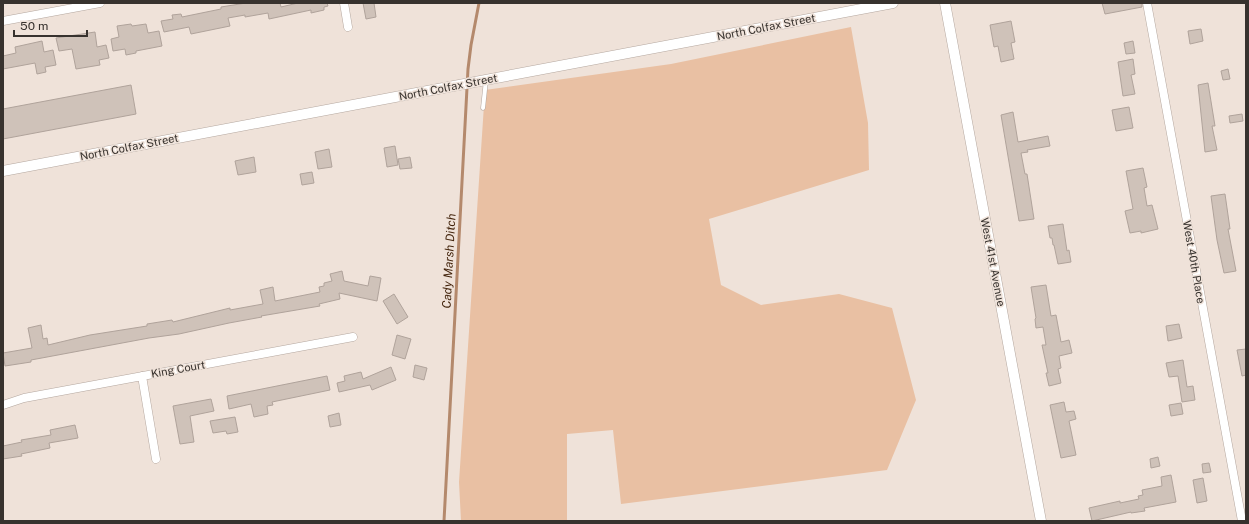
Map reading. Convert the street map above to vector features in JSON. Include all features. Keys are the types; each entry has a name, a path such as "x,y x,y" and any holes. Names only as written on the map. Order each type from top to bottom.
{"street":[{"path":"3,21 100,3"},
{"path":"344,3 348,27"},
{"name":"North Colfax Street","path":"3,171 453,86 485,85 499,78 892,3"},
{"name":"West 41st Avenue","path":"945,3 1041,521"},
{"name":"West 40th Place","path":"1147,3 1242,521"},
{"name":"King Court","path":"3,405 24,398 353,337"},
{"path":"142,376 156,458"}],"lane":[{"path":"482,108 485,85"}],"shaded area":[{"path":"851,27 868,123 869,170 709,219 721,285 761,305 839,294 892,308 916,400 887,470 621,504 613,430 567,434 567,521 461,521 459,482 485,90 671,64"}],"building":[{"path":"246,3 280,3 281,7 298,3 327,3 328,6 324,7 324,10 311,13 311,10 269,19 268,13 228,18 230,26 191,34 189,27 164,32 161,21 173,19 172,15 181,14 182,17 221,9 221,7"},
{"path":"363,3 374,3 376,17 366,19"},
{"path":"1102,3 1142,3 1142,7 1105,14"},
{"path":"1011,21 1015,42 1011,43 1014,59 1001,62 998,46 994,47 990,25"},
{"path":"131,24 132,26 146,24 148,33 159,31 162,46 136,51 136,53 126,55 125,49 113,51 111,39 119,37 117,26"},
{"path":"1201,29 1203,41 1190,44 1188,31"},
{"path":"95,32 97,47 106,45 109,58 99,60 100,65 76,69 72,49 59,51 56,38"},
{"path":"42,41 44,52 53,50 56,65 45,67 46,72 37,74 35,63 3,69 3,56 16,53 15,47"},
{"path":"1133,41 1135,53 1126,54 1124,43"},
{"path":"1133,59 1135,74 1131,75 1135,94 1123,96 1118,62"},
{"path":"1228,69 1230,79 1223,80 1221,71"},
{"path":"1208,83 1215,126 1212,126 1217,150 1205,152 1198,85"},
{"path":"131,85 136,114 3,139 3,109"},
{"path":"1129,107 1133,128 1116,131 1112,110"},
{"path":"1013,112 1018,142 1048,136 1050,146 1027,150 1028,152 1021,153 1025,174 1027,174 1034,219 1019,221 1001,115"},
{"path":"1242,114 1243,121 1230,123 1229,116"},
{"path":"395,146 398,165 387,167 384,148"},
{"path":"329,149 332,167 318,169 315,152"},
{"path":"254,157 256,172 238,175 235,161"},
{"path":"410,157 412,168 400,169 398,159"},
{"path":"1143,168 1147,187 1144,188 1147,206 1152,205 1158,229 1141,233 1141,231 1130,233 1125,211 1133,209 1126,171"},
{"path":"312,172 314,183 302,185 300,174"},
{"path":"1225,194 1230,229 1228,229 1236,271 1224,273 1217,240 1211,196"},
{"path":"1063,224 1067,251 1069,250 1071,262 1058,264 1048,226"},
{"path":"342,271 344,281 368,286 370,276 381,278 377,301 339,293 340,299 319,304 320,306 261,316 262,317 179,334 149,338 5,366 3,353 32,348 28,328 41,325 43,339 47,338 48,345 90,335 147,326 147,324 172,320 173,322 230,308 230,310 263,304 260,290 273,287 275,301 320,292 319,287 324,286 324,283 332,281 330,274"},
{"path":"1046,285 1051,316 1056,315 1061,342 1069,340 1072,353 1059,356 1061,368 1058,369 1061,383 1049,386 1046,373 1048,373 1042,345 1046,345 1043,327 1036,328 1036,318 1031,287"},
{"path":"394,294 408,317 397,324 383,301"},
{"path":"1179,324 1182,338 1168,341 1166,326"},
{"path":"397,335 411,339 405,359 392,355"},
{"path":"1246,349 1246,375 1242,376 1237,350"},
{"path":"1183,360 1187,387 1193,386 1195,400 1182,402 1178,376 1169,377 1166,363"},
{"path":"415,365 427,368 424,380 413,377"},
{"path":"391,367 396,380 372,390 370,385 339,392 337,383 345,381 344,376 361,372 363,379"},
{"path":"327,376 330,390 272,402 273,405 267,406 268,414 254,417 251,404 229,409 227,396"},
{"path":"211,399 214,411 190,416 194,442 180,444 173,406"},
{"path":"1064,402 1066,412 1074,411 1076,419 1069,421 1076,455 1061,458 1050,405"},
{"path":"1181,403 1183,414 1171,416 1169,405"},
{"path":"339,413 341,425 330,427 328,416"},
{"path":"235,417 238,432 227,434 226,431 213,433 210,421"},
{"path":"75,425 78,438 49,443 50,448 21,454 22,456 3,459 3,446 22,442 21,440 51,435 50,430"},
{"path":"1158,457 1160,466 1151,468 1150,459"},
{"path":"1209,463 1211,472 1203,473 1202,464"},
{"path":"1171,475 1176,502 1144,508 1145,511 1131,512 1092,521 1089,508 1120,501 1120,503 1139,499 1138,496 1143,495 1142,490 1162,486 1161,477"},
{"path":"1203,478 1207,501 1197,503 1193,480"}],"waterway":[{"name":"Cady Marsh Ditch","path":"444,521 468,69 479,3"}]}
